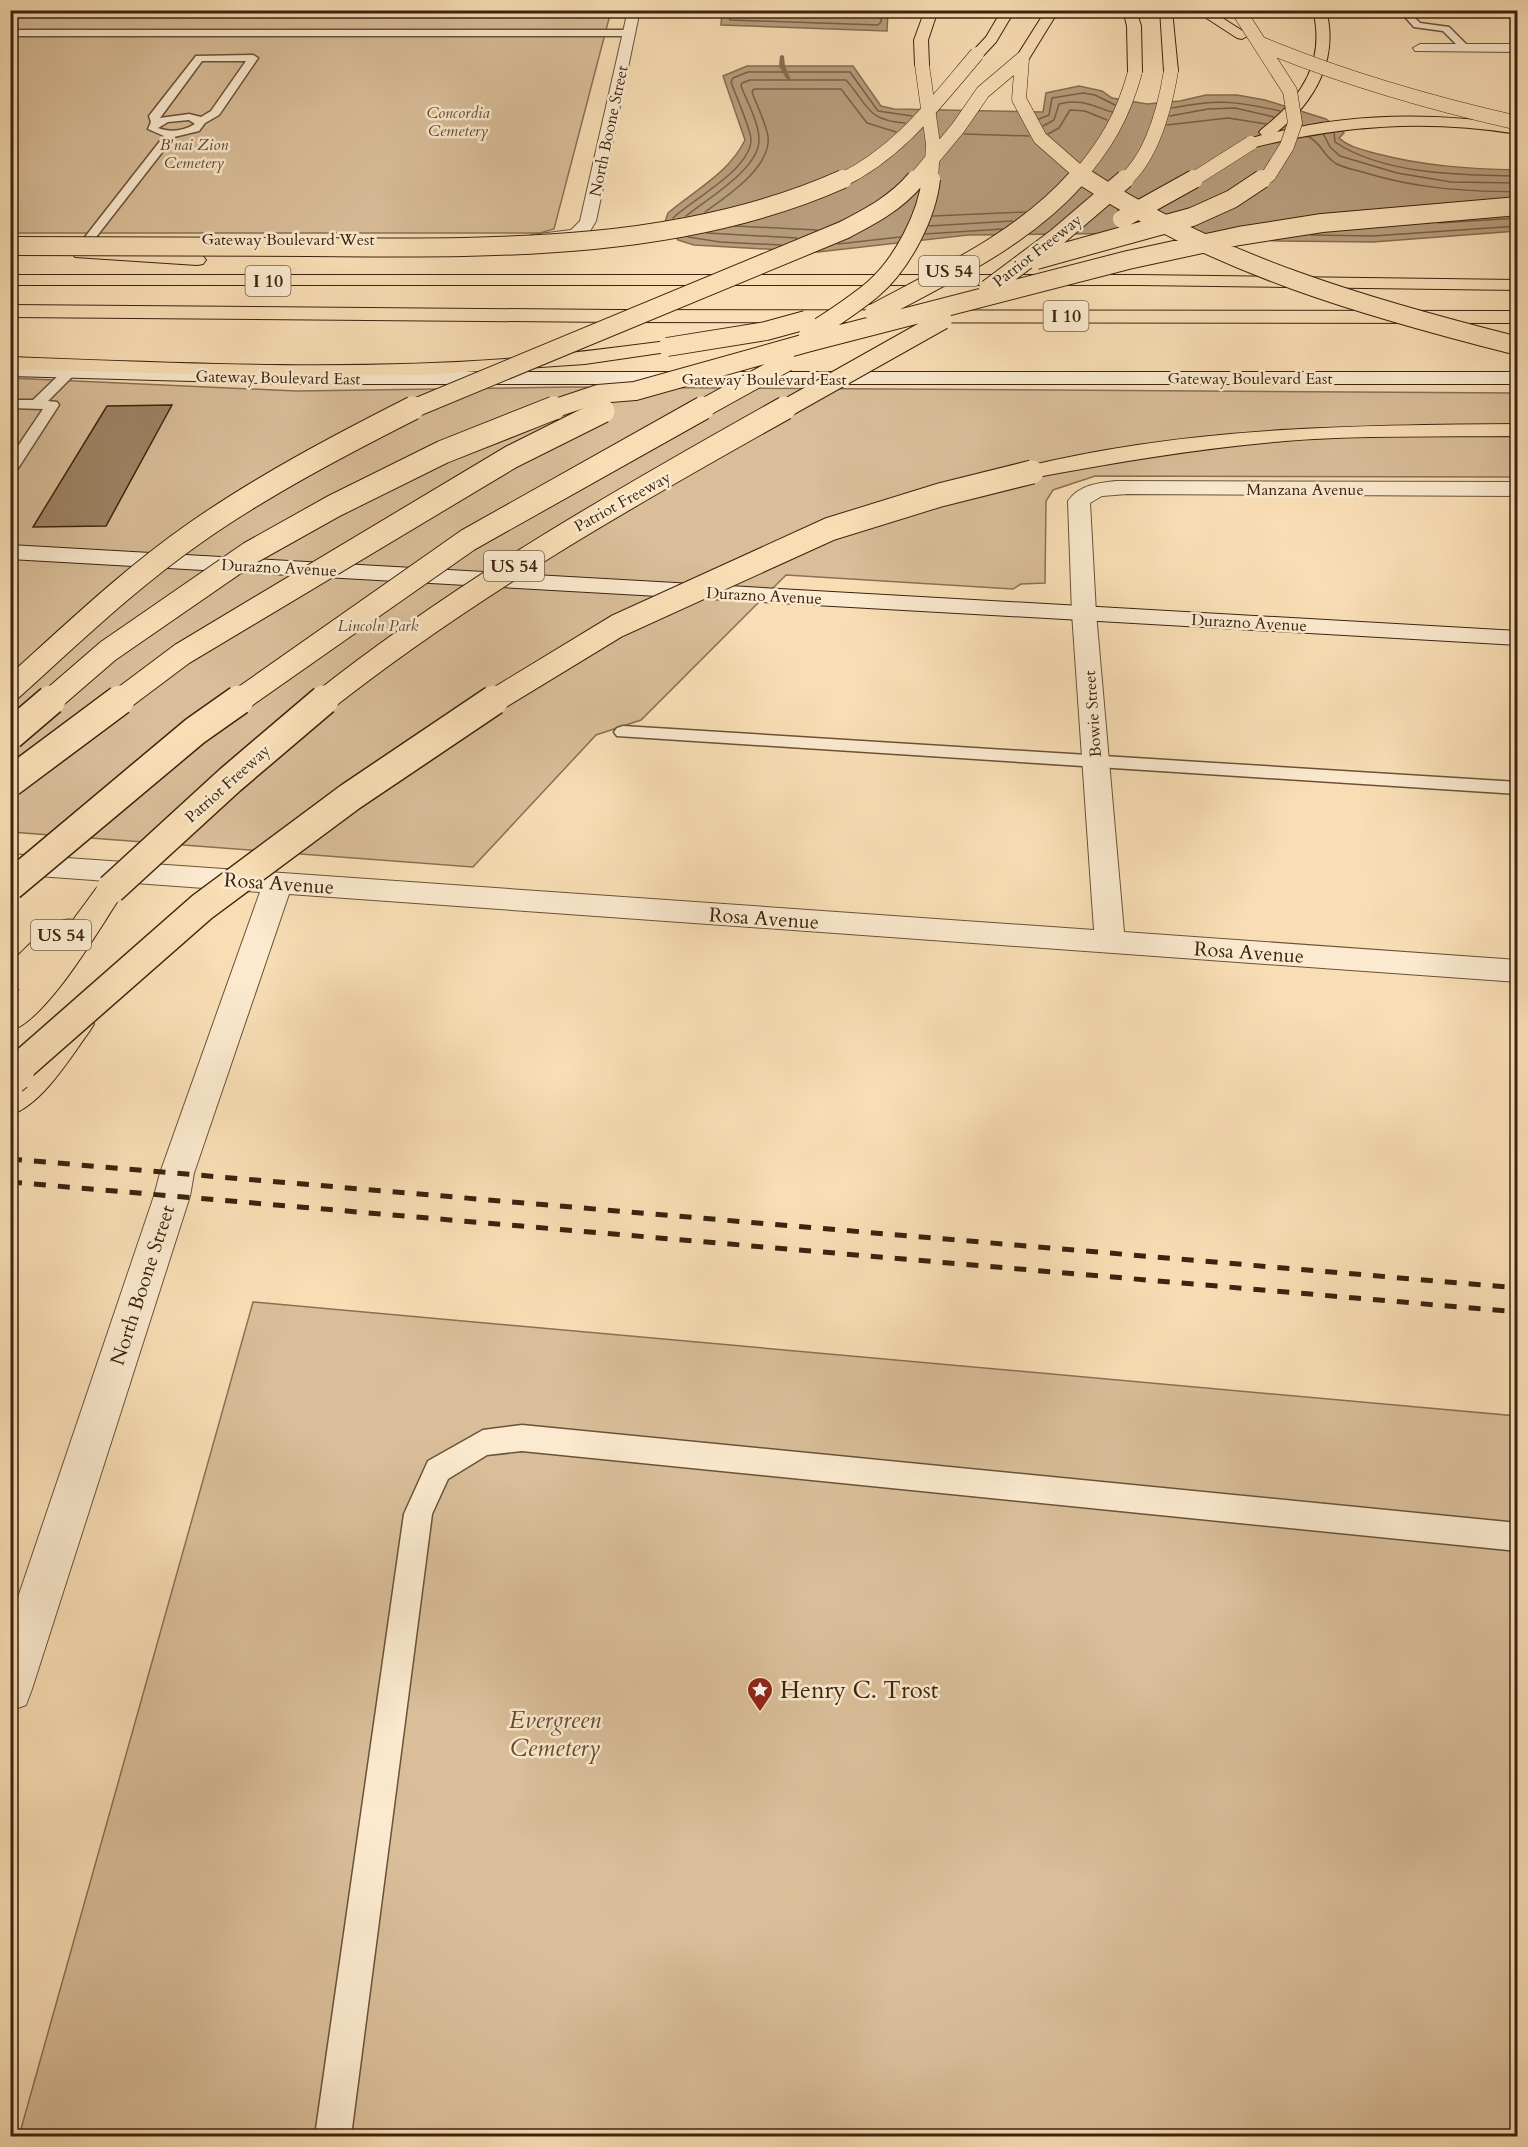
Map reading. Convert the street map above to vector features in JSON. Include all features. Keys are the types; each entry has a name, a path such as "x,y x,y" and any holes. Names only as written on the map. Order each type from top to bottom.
{"highway":[{"path":"703,408 874,289 905,249 923,215 933,186 933,130 922,65 921,40 932,10"},
{"path":"10,248 465,248 549,245 609,239 717,220 825,188 876,161 899,143 991,39 1009,10"},
{"path":"1053,10 1022,59 1015,83 1017,100 1029,124 1046,146 1095,187 1140,213 1236,257 1328,293 1445,328 1518,346"},
{"name":"Patriot Freeway","path":"10,886 195,731 468,540 587,471 986,251 1053,200 1098,153 1117,124 1128,100 1135,72 1134,26 1129,10"},
{"name":"Patriot Freeway","path":"10,981 240,769 346,682 441,614 569,530 963,308 1056,238 1128,177 1154,138 1167,96 1171,71 1166,10"},
{"path":"1200,10 1242,35 1343,77 1412,99 1518,123"},
{"path":"10,363 186,369 363,371 504,366 603,356 766,331 1192,217 1232,199 1269,175 1287,146 1296,123 1290,91 1238,10"},
{"path":"963,308 1194,179 1285,119 1305,96 1321,57 1324,29 1319,10"},
{"path":"10,690 116,595 195,532 330,450 422,404 844,230 878,212 905,192 958,128 983,92 1022,59"},
{"path":"1251,143 1271,137 1344,125 1392,122 1461,122 1518,130"},
{"path":"10,735 108,651 250,553 334,506 443,452 534,415 598,394 635,391 810,342 1116,262 1239,236 1322,223 1518,206"},
{"path":"10,248 278,265 527,276"},
{"path":"1415,283 1518,270"},
{"name":"I 10","path":"10,280 594,275 1518,285"},
{"name":"I 10","path":"10,311 614,316 1518,317"},
{"path":"10,322 203,322 374,314"},
{"path":"614,316 730,326 1518,329"},
{"path":"10,782 182,654 511,457 616,405 635,391"},
{"path":"10,1076 202,907 350,797 508,691 617,626 830,529 940,495 1032,472 1106,457 1180,446 1287,435 1518,430"},
{"path":"10,1019 46,982 111,889"},
{"path":"10,1102 43,1070 99,996"}],"street":[{"name":"North Boone Street","path":"565,237 581,232 588,221 634,10"},
{"path":"1420,48 1518,48"},
{"name":"Gateway Boulevard West","path":"10,240 537,239 565,237"},
{"name":"Gateway Boulevard East","path":"10,370 326,378 1518,378"},
{"name":"Manzana Avenue","path":"1092,492 1156,488 1518,489"},
{"name":"Bowie Street","path":"1092,492 1080,501 1084,613 1110,942"},
{"name":"Durazno Avenue","path":"10,552 1518,638"},
{"name":"Rosa Avenue","path":"10,864 1518,971"},
{"name":"North Boone Street","path":"10,1689 172,1196 177,1173 278,883"}],"lane":[{"path":"1409,17 1416,25 1446,29 1465,48"},
{"path":"10,33 629,33"},
{"path":"159,121 155,120 154,116 199,58 253,58 215,113 200,122 200,125 193,130 171,134 153,129 154,124 159,121 183,117 195,118 200,122"},
{"path":"89,240 171,134"},
{"path":"37,405 69,373"},
{"path":"10,404 52,405 10,470"},
{"path":"624,732 1518,788"},
{"path":"333,2136 418,1514 438,1470 483,1443 522,1438 534,1439 1518,1537"}],"green space":[{"path":"11,11 611,11 554,229 540,233 11,233"},
{"name":"Lincoln Park","path":"10,378 296,391 570,387 1517,393 1517,477 1095,476 1053,490 1046,501 1045,583 1021,584 1013,589 786,575 641,720 596,735 473,867 11,832"},
{"name":"Evergreen Cemetery","path":"253,1302 1517,1416 1517,2136 19,2136"}],"water":[{"path":"722,11 888,11 887,31 721,25"},
{"path":"747,66 853,66 881,106 894,109 1043,112 1046,93 1079,86 1102,91 1112,98 1147,104 1180,101 1206,95 1237,95 1265,100 1326,119 1344,133 1339,138 1362,150 1430,164 1517,170 1517,231 1373,242 1279,241 1158,233 968,235 818,252 694,245 678,240 665,222 668,213 721,172 745,140 723,76"}],"building":[{"path":"172,405 106,526 33,527 107,406"}],"waterway":[{"path":"782,56 782,66 789,79"}],"railway":[{"path":"10,1159 1518,1288"},
{"path":"10,1182 1518,1312"}],"place":[{"name":"Henry C. Trost","path":"760,1713"}],"park label":[{"name":"Concordia Cemetery","path":"458,121"},
{"name":"B'nai Zion Cemetery","path":"194,153"}]}
